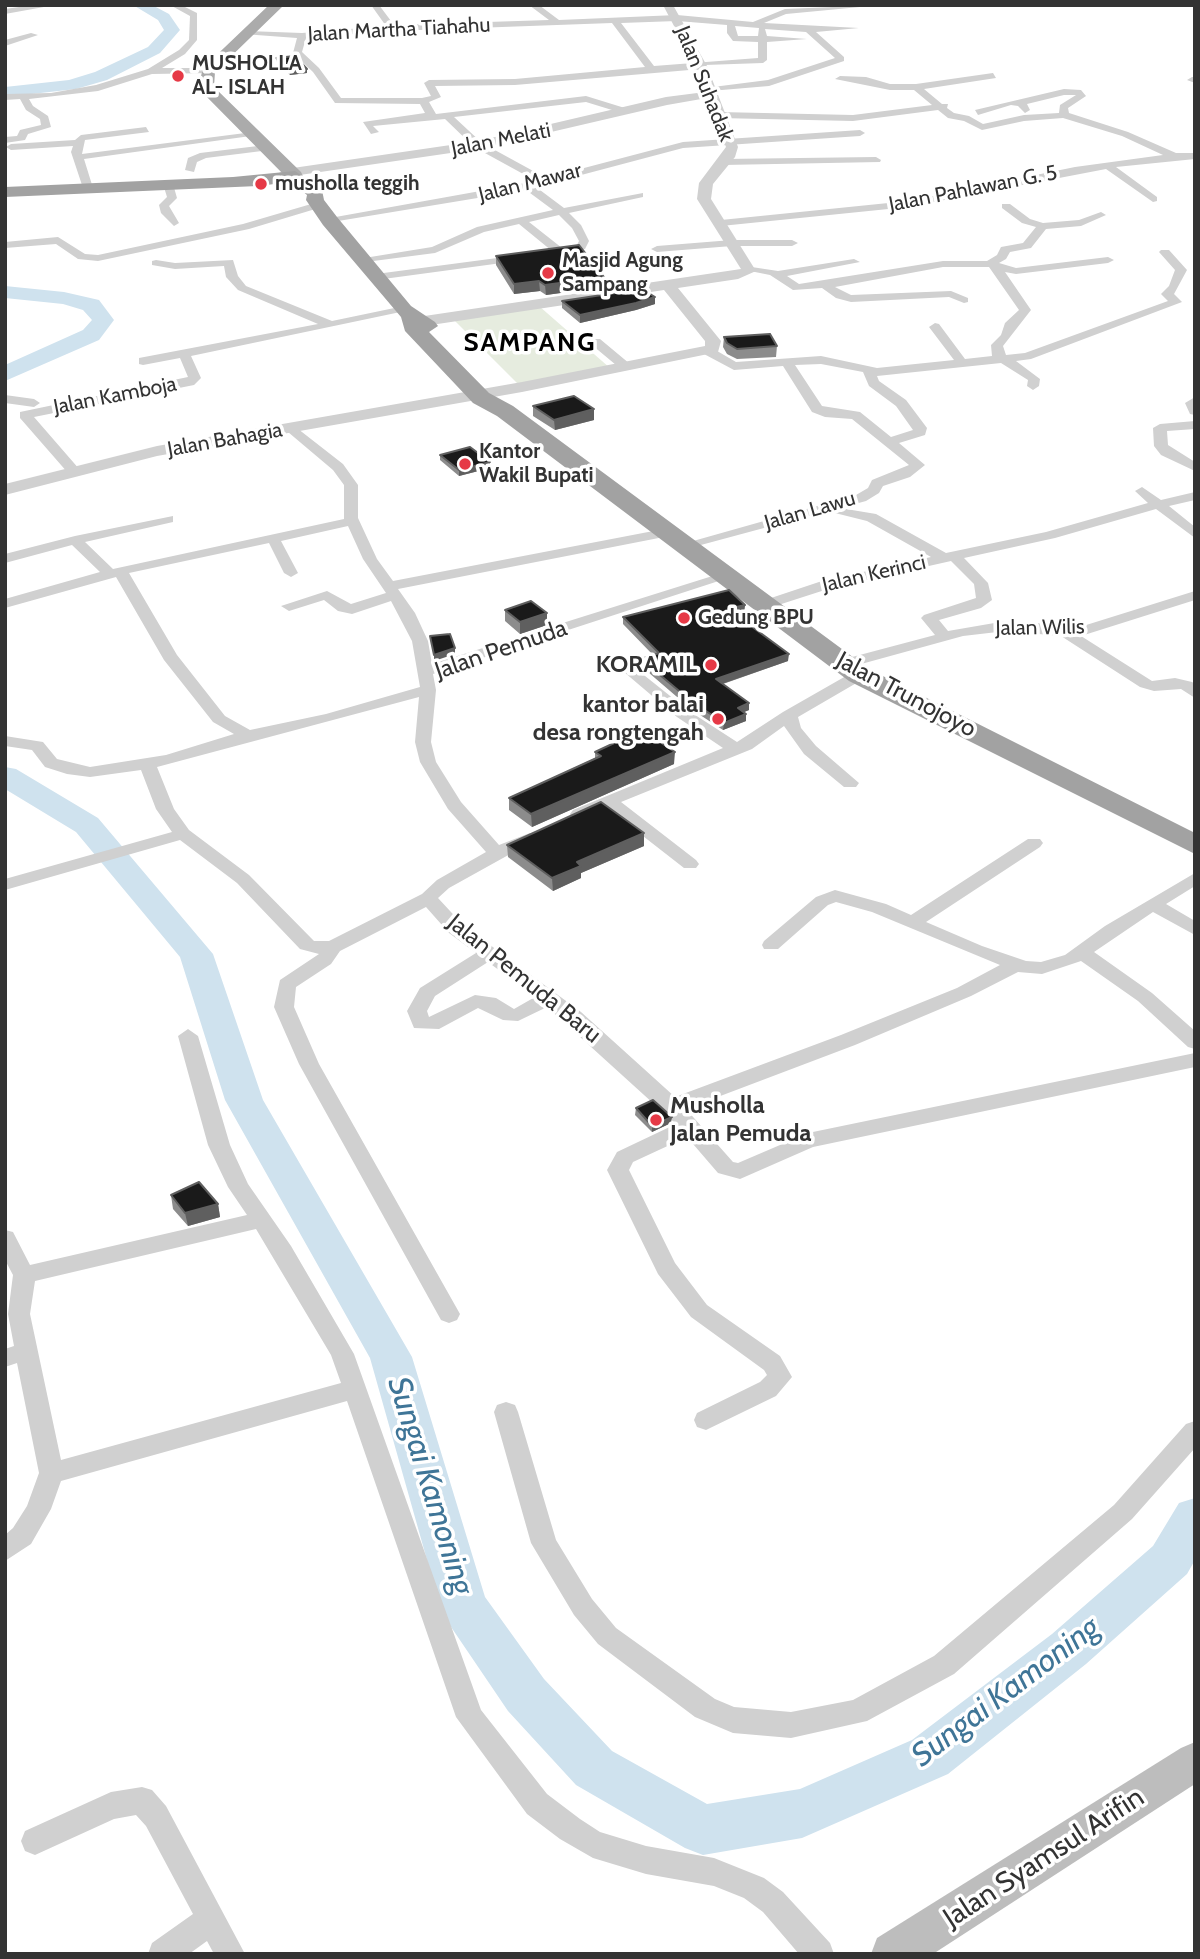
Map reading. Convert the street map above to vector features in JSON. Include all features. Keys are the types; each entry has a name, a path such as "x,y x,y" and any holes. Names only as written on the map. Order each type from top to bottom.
{"highway":[{"path":"5,192 237,181 289,175"},
{"name":"Jalan Trunojoyo","path":"289,175 305,195 316,202 362,261 412,318 412,327 490,397 851,670 1195,845"}],"main road":[{"path":"278,5 208,71 206,88 289,175"},
{"name":"Jalan Syamsul Arifin","path":"893,1954 1195,1762"}],"street":[{"path":"5,12 51,5"},
{"path":"5,97 98,88 151,71 182,52 193,40 194,15 174,5"},
{"path":"375,5 392,28"},
{"path":"533,5 557,22"},
{"name":"Jalan Suhadak","path":"668,5 701,67 732,150 703,192 704,199 749,268"},
{"path":"302,36 297,53 316,70 338,101 424,101 436,97 428,83 495,80 515,82 651,69 766,63 757,20 785,12 877,5"},
{"name":"Jalan Martha Tiahahu","path":"247,34 302,36 392,28 677,18 757,20 808,30 855,28"},
{"path":"614,19 651,69"},
{"path":"731,21 733,38 818,39"},
{"path":"711,91 769,83 841,59 808,30"},
{"path":"5,43 34,35"},
{"path":"639,81 701,67"},
{"path":"151,71 208,71"},
{"path":"578,76 585,84 574,88 586,99"},
{"path":"839,79 866,80 886,87 916,87 993,76"},
{"path":"916,87 951,116"},
{"name":"Jalan Melati","path":"289,175 478,145 711,91"},
{"path":"978,112 1007,102 1020,103 1063,92 1080,93 1063,107 1064,115"},
{"path":"5,140 22,138 23,132 46,127 45,118 29,108 23,97"},
{"path":"374,132 366,124 429,115 449,118 494,107 586,99 625,111"},
{"path":"424,101 429,115"},
{"path":"719,115 840,119 879,116 955,103"},
{"path":"1020,103 1034,117"},
{"path":"879,116 901,119 951,116 966,118 984,127 1034,117 1064,115 1125,134 1151,136 1186,154"},
{"path":"449,118 478,145 543,181"},
{"path":"88,188 76,152 81,138 146,130"},
{"name":"Jalan Mawar","path":"330,222 527,186 667,148 729,140 860,133"},
{"path":"79,157 253,135"},
{"path":"5,147 79,143"},
{"path":"190,170 192,160 204,155 266,148"},
{"name":"Jalan Pahlawan G. 5","path":"721,223 908,204 1107,165 1186,154"},
{"path":"723,162 876,160"},
{"path":"1107,165 1153,199"},
{"path":"169,184 172,198 164,205 174,223"},
{"path":"520,220 555,253 581,247 584,241 577,227 560,210 527,186"},
{"path":"362,261 441,248 457,237 520,220 639,195"},
{"path":"5,244 58,240 82,257 98,258 245,227 316,202"},
{"path":"1006,206 1026,221 1044,226 1081,223 1101,215"},
{"path":"993,266 1002,257 1005,249 1027,246 1044,226"},
{"path":"657,249 732,243 792,243"},
{"path":"708,351 734,366 840,362 869,370 890,371 1027,356 1173,304 1175,300 1167,294 1174,288 1181,270 1166,251"},
{"path":"376,277 535,256"},
{"path":"778,274 796,288 943,264 993,266 1016,271 1108,260"},
{"path":"156,263 174,266 229,262 232,277 242,288 329,324"},
{"path":"412,318 738,275 749,268 778,274 854,262"},
{"path":"993,266 1025,310 1009,326 1007,336 997,345 996,354 1034,379 1033,386"},
{"path":"668,285 713,341 714,348 708,351"},
{"path":"825,285 840,296 851,299 951,294 964,300"},
{"path":"796,288 798,302"},
{"name":"Jalan Kamboja","path":"73,470 25,415 190,382 195,378 184,354 329,324 412,318"},
{"path":"935,327 962,363"},
{"path":"596,342 626,367"},
{"name":"Jalan Bahagia","path":"5,490 73,470 448,400 490,397 522,387 708,351"},
{"path":"143,361 184,354"},
{"name":"Jalan Lawu","path":"393,591 826,510 860,498 874,490 877,483 916,469 918,466 915,461 851,413 825,414 817,409 787,362"},
{"path":"869,370 873,383 901,403 920,428 920,432 914,435 888,442"},
{"path":"5,399 34,403"},
{"path":"1195,401 1191,403 1195,411"},
{"path":"1193,465 1161,446 1160,428 1195,425"},
{"path":"293,429 338,467 351,485 352,519 370,559 393,591 420,641 425,671"},
{"path":"1142,491 1161,503 1195,537 1190,545 1195,550"},
{"name":"Jalan Kerinci","path":"764,605 827,584 1050,535 1098,519 1195,496"},
{"path":"826,510 871,517 949,557 981,583 984,600 976,606 929,618 944,636"},
{"path":"5,559 168,519"},
{"path":"5,604 115,572 352,519"},
{"path":"273,538 291,573"},
{"path":"75,540 115,572 170,657 219,719 248,735"},
{"name":"Jalan Pemuda","path":"496,853 454,805 428,762 423,742 428,690 425,671 727,576"},
{"path":"289,606 327,595 343,608 352,609 393,591"},
{"name":"Jalan Wilis","path":"851,670 944,636 1006,626 1065,632 1084,631 1195,595"},
{"path":"1065,632 1146,684 1154,686 1175,682 1186,685 1195,693"},
{"path":"630,669 683,714 736,749"},
{"path":"566,820 686,767 736,749 772,729 851,670"},
{"path":"5,741 37,747 51,763 80,771 115,770 248,735 329,718 428,690"},
{"path":"789,715 793,729 810,750 850,783"},
{"path":"148,763 165,809 183,834 243,879 299,939 318,948 333,947 428,898"},
{"path":"608,801 690,864"},
{"name":"Jalan Pemuda Baru","path":"545,831 496,853 483,864 443,884 428,898 456,929 574,1017 672,1106 726,1168 740,1171 808,1140 935,1116 1195,1060"},
{"path":"5,885 183,834"},
{"path":"913,922 1034,843"},
{"path":"771,945 831,896 865,903 975,950 1018,964 1042,968 1072,960 1195,878"},
{"path":"1153,904 1195,929"},
{"path":"333,947 324,960 287,984 284,1007 309,1064 343,1120 449,1314"},
{"path":"1081,952 1145,997 1195,1042"},
{"path":"489,953 427,992 417,1011 421,1023 432,1024 475,1001 489,1002 510,1015 518,1015 548,998"},
{"path":"672,1106 848,1040 964,992 1018,964"},
{"path":"188,1036 219,1145 239,1187 342,1354 470,1717 537,1804 593,1844 646,1860 714,1872 754,1888 774,1902 819,1954"},
{"path":"690,1128 633,1152 618,1164 618,1170 666,1268 699,1311 772,1363 780,1377 768,1389 706,1420"},
{"path":"24,1275 261,1220"},
{"path":"5,1238 24,1275 16,1355 51,1473 38,1508 22,1536 5,1550"},
{"path":"51,1473 355,1389"},
{"path":"506,1412 544,1543 583,1606 607,1636 705,1708 733,1720 791,1725 857,1712 944,1665 1123,1512 1195,1431"},
{"path":"35,1841 111,1807 142,1800 156,1816 230,1954"},
{"path":"163,1954 210,1920"}],"shaded area":[{"path":"539,306 610,368 519,385 453,319"}],"building":[{"path":"295,56 307,69 290,71 276,58"},
{"name":"Masjid Agung Sampang","path":"579,245 604,277 545,285 539,281 514,284 496,256"},
{"path":"642,289 655,297 580,315 562,301"},
{"path":"770,334 777,346 737,349 727,343 724,337"},
{"path":"574,396 594,409 554,420 533,406"},
{"path":"470,447 490,462 459,470 440,455"},
{"path":"729,590 745,605 728,609 789,654 716,679 749,703 738,708 746,714 724,723 691,701 641,659 659,653 623,617"},
{"path":"531,601 547,613 520,622 505,610"},
{"path":"450,634 455,648 434,655 430,636"},
{"path":"642,730 675,752 531,814 509,798 601,756 595,752"},
{"path":"601,802 644,833 577,862 581,866 552,878 507,845"},
{"path":"653,1100 672,1117 652,1126 636,1108"},
{"path":"199,1182 218,1204 185,1213 171,1195"}],"waterway":[{"name":"Sungai Kamoning","path":"5,92 70,85 101,76 154,50 172,30 164,17 140,5"},
{"name":"Sungai Kamoning","path":"5,292 64,298 91,305 103,320 91,335 5,374"},
{"name":"Sungai Kamoning","path":"5,776 87,825 196,954 244,1100 391,1357 464,1606 526,1695 594,1768 703,1830 802,1813 930,1757 1069,1649 1170,1560 1195,1517"}],"place":[{"name":"MUSHOLLA AL- ISLAH","path":"178,76"},
{"name":"musholla teggih","path":"261,184"},
{"name":"Masjid Agung Sampang","path":"548,273"},
{"name":"Kantor Wakil Bupati","path":"465,464"},
{"name":"Gedung BPU","path":"684,618"},
{"name":"KORAMIL","path":"711,665"},
{"name":"kantor balai desa rongtengah","path":"718,719"},
{"name":"Musholla Jalan Pemuda","path":"656,1120"}],"district":[{"name":"SAMPANG","path":"530,343"}]}
